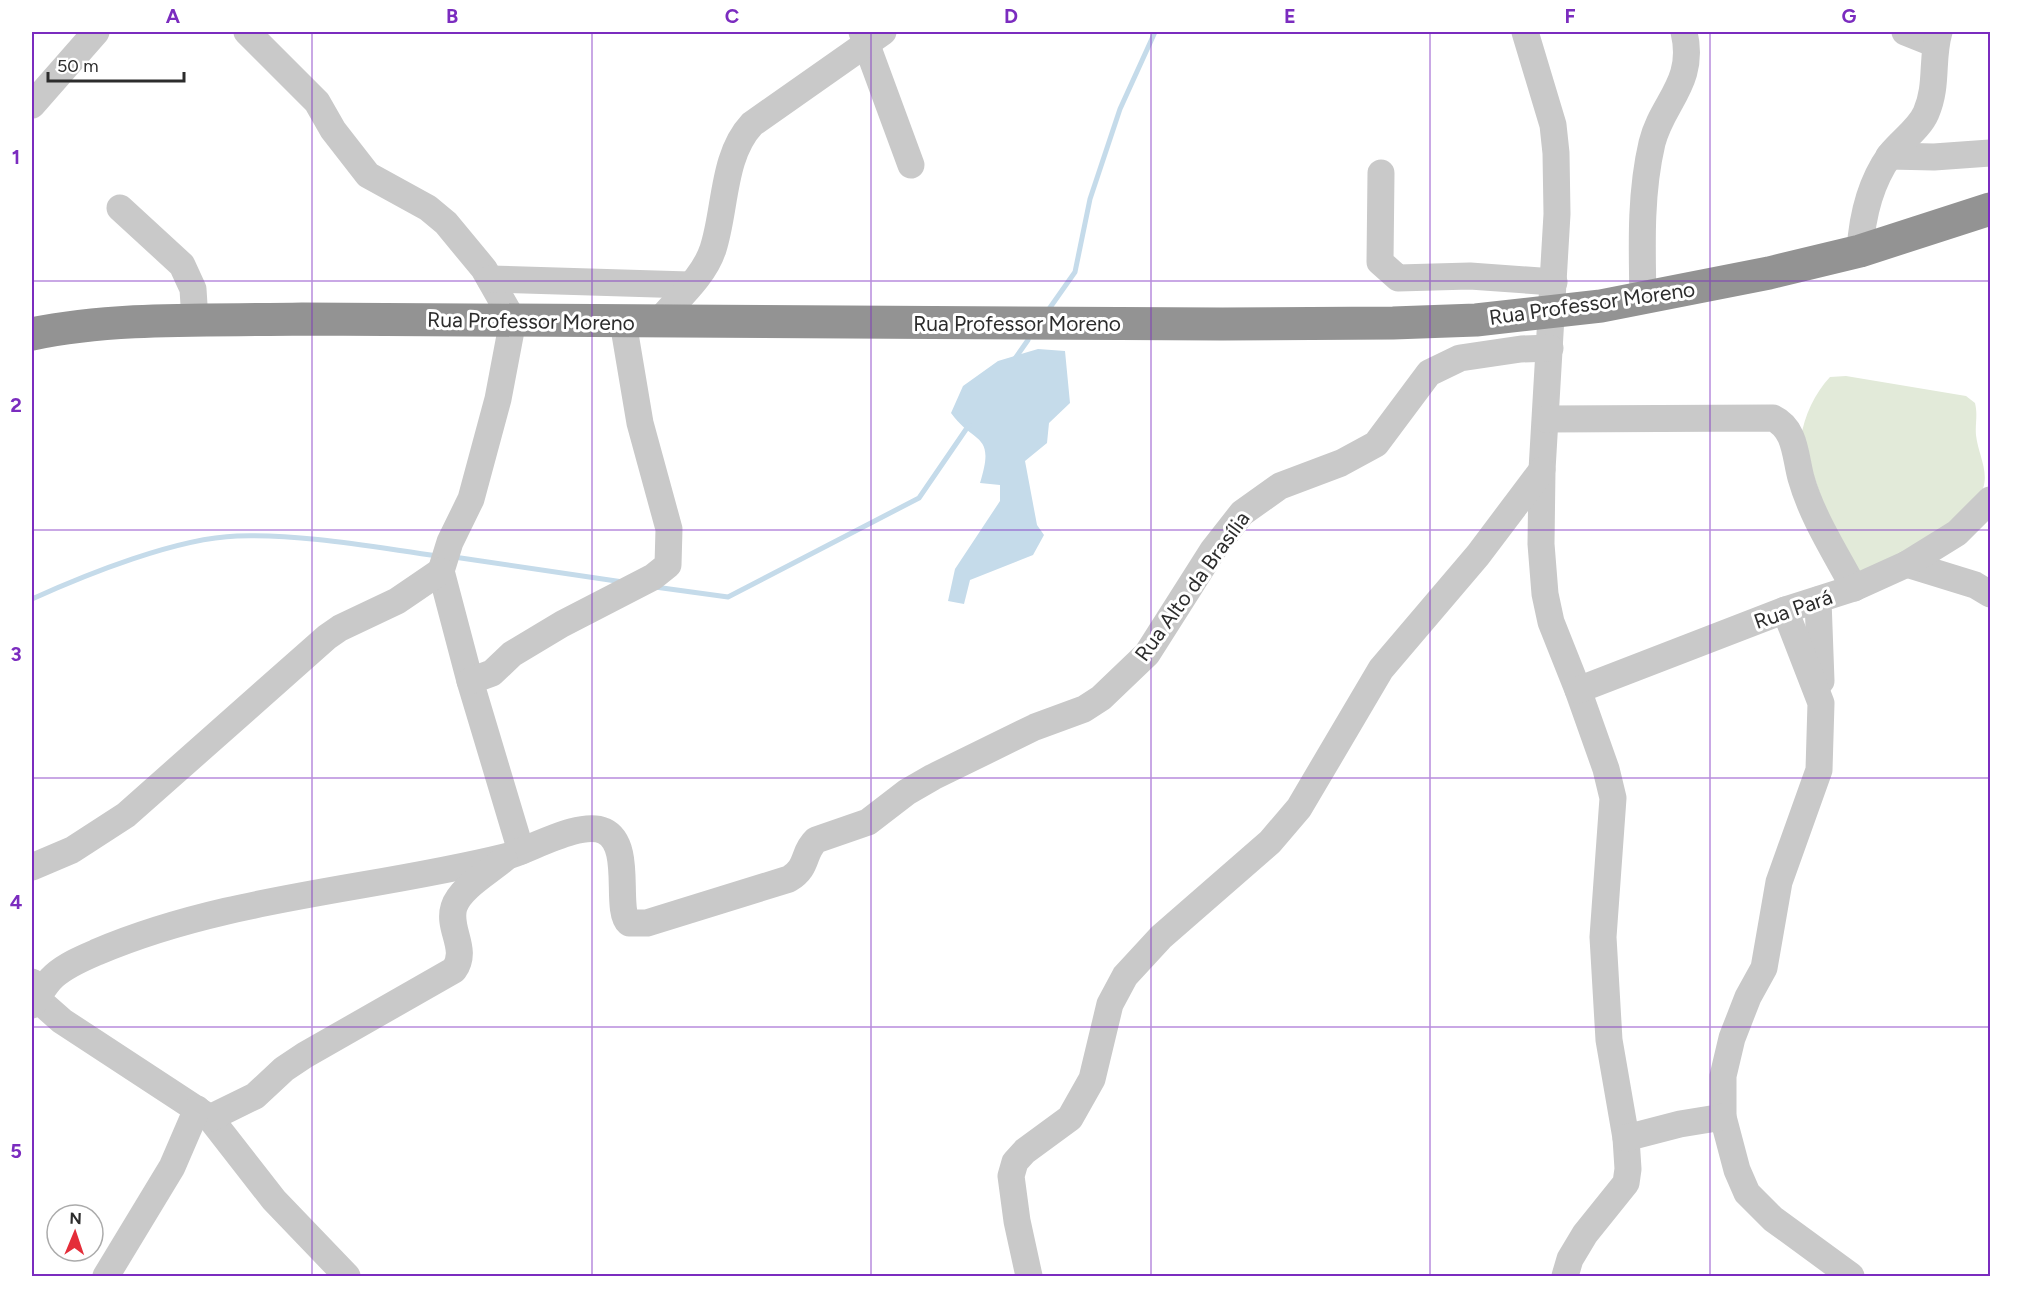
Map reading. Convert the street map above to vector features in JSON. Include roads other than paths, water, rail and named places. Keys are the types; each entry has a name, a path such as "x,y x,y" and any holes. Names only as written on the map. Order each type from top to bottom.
{"highway":[{"name":"Rua Professor Moreno","path":"32,333 54,329 195,321 1393,324 1552,314 1643,299 1770,273 1860,251 1990,209"}],"street":[{"path":"32,105 96,32"},
{"path":"247,32 317,102 333,130 368,176 428,208 464,242 490,279 513,320 498,399 471,500 450,542 441,571 514,854"},
{"path":"1525,32 1553,125 1557,214 1542,471 1541,544 1545,594 1551,622 1606,769 1613,798 1604,937 1609,1040 1626,1138 1626,1183 1585,1234 1570,1259 1565,1276"},
{"path":"1643,299 1642,204 1652,141 1684,76 1684,32"},
{"path":"1860,251 1866,204 1889,156 1925,116 1935,90 1937,38 1905,32"},
{"path":"658,322 704,268 712,251 733,154 743,134 752,124 871,36 911,165"},
{"path":"1889,156 1934,158 1990,153"},
{"path":"1382,173 1380,262 1398,278 1470,276 1554,282"},
{"path":"120,208 182,265 193,289 195,321"},
{"path":"490,279 689,285"},
{"path":"470,681 492,673 512,654 562,624 653,577 668,565 669,529 640,423 623,322"},
{"name":"Rua Alto da Brasília","path":"514,854 584,829 603,830 614,840 620,860 626,920 629,923 647,923 789,879 804,867 813,843 826,836 868,822 908,792 933,777 1035,727 1084,709 1101,698 1147,654 1213,550 1242,513 1280,486 1341,463 1376,444 1429,373 1460,358 1521,349 1550,348"},
{"path":"1546,419 1670,420 1710,417 1773,418 1781,422 1793,443 1808,499 1854,588"},
{"path":"1029,1276 1011,1176 1015,1162 1025,1151 1070,1118 1082,1098 1092,1079 1110,1004 1125,976 1161,937 1270,842 1299,808 1381,669 1478,555 1542,471"},
{"name":"Rua Pará","path":"1578,690 1785,610 1854,588 1907,564 1957,533 1990,500"},
{"path":"1957,533 1959,560 1983,589"},
{"path":"1907,564 1983,589"},
{"path":"32,867 72,850 126,815 327,637 340,628 397,601 441,571"},
{"path":"1818,600 1821,704 1819,770 1779,882 1764,968 1748,998 1732,1038 1723,1077 1723,1117 1737,1170 1747,1193 1773,1219 1851,1276"},
{"path":"1785,610 1821,704"},
{"path":"347,1276 274,1200 204,1114 62,1021 33,994 69,965 98,952 177,924 514,854"},
{"path":"106,1276 204,1114 255,1096 284,1069 305,1055 454,970 460,955 454,927 454,908 463,893 514,854"},
{"path":"1626,1138 1680,1124 1723,1117"}],"water":[{"path":"1038,349 1065,351 1070,403 1049,423 1047,443 1025,461 1037,525 1044,535 1033,555 970,580 964,604 948,601 955,569 1000,501 1000,485 980,483 984,467 984,447 951,413 963,386 998,361"}],"waterway":[{"path":"1049,309 1075,272 1090,199 1120,109 1155,32"},
{"path":"1014,360 1028,340"},
{"path":"655,587 728,597 919,498 969,425"},
{"path":"32,599 133,559 160,550 213,538 287,537 438,556"},
{"path":"454,557 623,582"}]}
